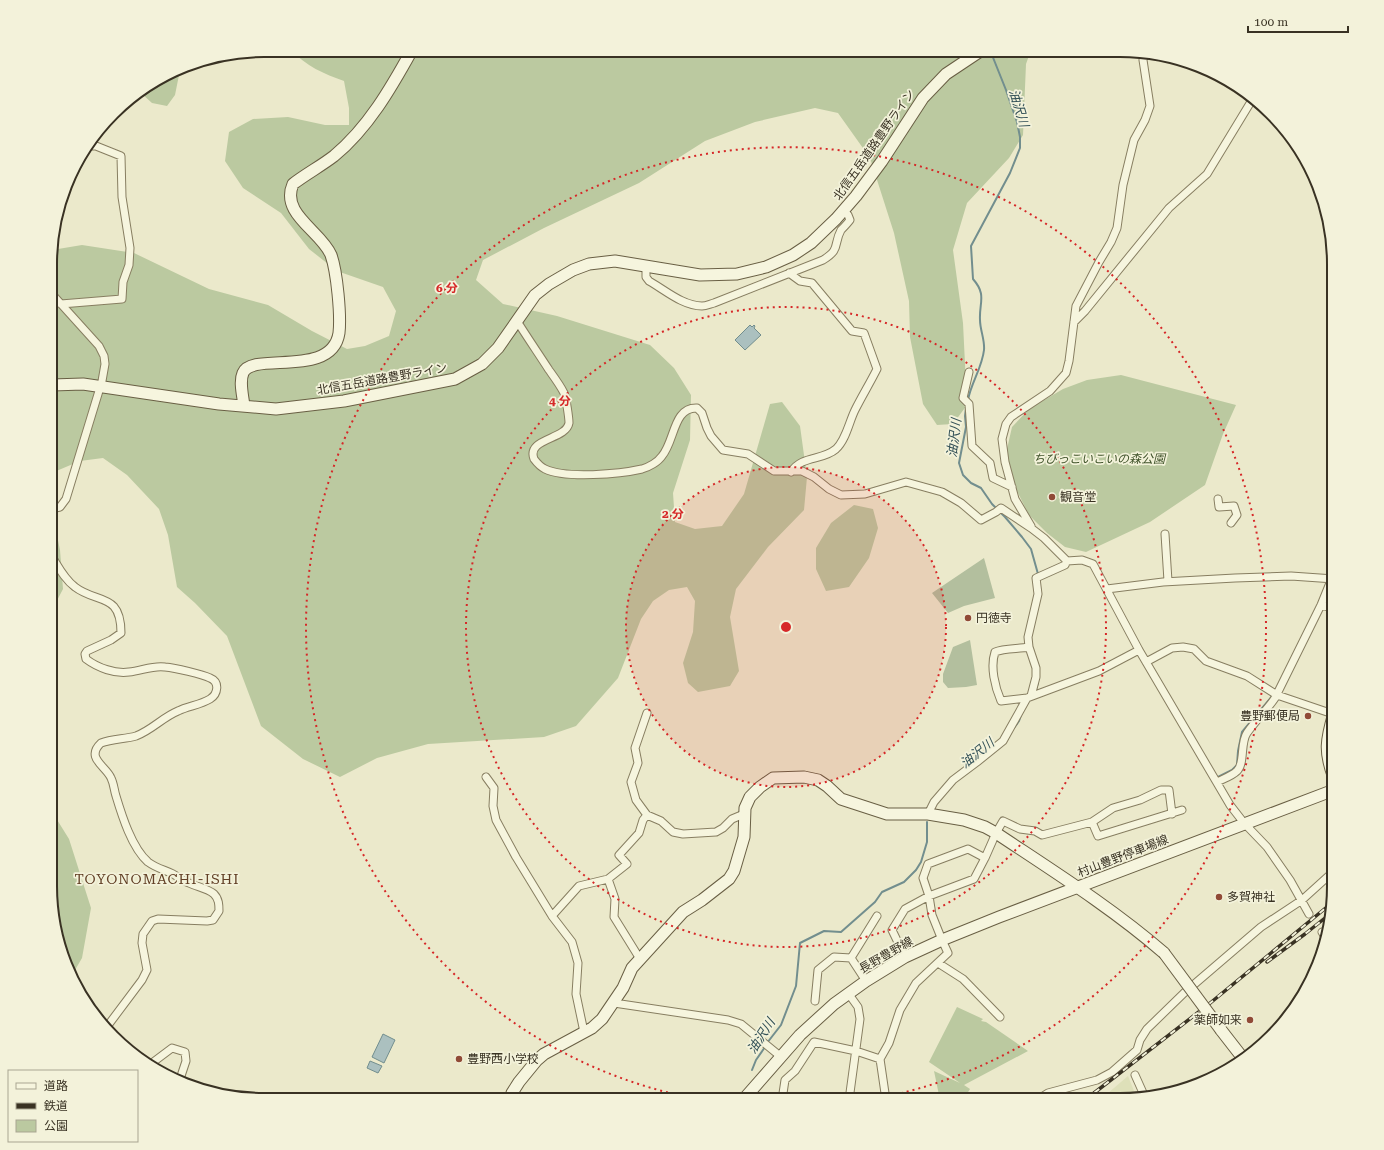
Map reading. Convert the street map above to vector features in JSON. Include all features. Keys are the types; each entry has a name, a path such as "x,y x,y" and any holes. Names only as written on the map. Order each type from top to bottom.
{"street":[{"path":"244,406 242,374 245,369 260,364 277,364 309,360 330,352 336,342 339,327 339,312 335,274 330,254 326,246 293,208 290,197 291,190 293,184 335,155 367,123 398,76 408,57"},
{"name":"北信五岳道路豊野ライン","path":"57,384 83,384 219,404 276,408 344,401 455,380 482,364 498,348 535,295 549,284 573,270 588,264 615,261 700,275 737,274 766,267 793,255 811,243 856,196 882,161 923,98 946,74 973,57"},
{"path":"1031,528 1016,499 1012,487 1005,462 1002,439 1006,424 1011,417 1050,391 1066,373 1076,306 1111,242 1117,228 1123,185 1134,140 1145,120 1150,106 1143,58"},
{"path":"1074,322 1085,311 1169,208 1207,174 1250,104"},
{"path":"61,304 122,299 123,282 129,265 130,248 121,186 121,156 94,146"},
{"path":"646,266 646,277 649,281 686,302 703,306 735,296 788,273 823,260 831,255 836,248 841,230 850,220 848,215 843,211"},
{"path":"788,273 800,281 812,283 852,331 864,333 877,369 855,410 838,447 831,453 795,466 791,472"},
{"path":"57,300 99,346 104,356 105,364 100,387 66,499 60,506 57,507"},
{"path":"517,321 564,394 569,420 568,426 557,436 539,444 534,448 533,452 535,461 546,470 574,475 602,474 643,469 654,463 662,456 670,442 681,414 685,410 697,408 701,410 711,436 723,450 748,454 774,471 802,471 814,476 829,489 841,495 865,494 906,482 942,492 961,503 981,520 998,510 1031,528 1044,538 1067,561"},
{"path":"969,372 966,401 972,446 990,463 993,478 1012,487"},
{"path":"1218,499 1220,507 1234,506 1237,515 1231,522"},
{"path":"1165,534 1168,581"},
{"path":"928,814 934,802 953,780 1003,741 1031,696 1036,672 1029,647 1028,637 1038,594 1038,577 1064,565 1067,561 1082,560 1093,564 1139,650 1230,805 1244,823 1267,847 1302,900 1309,914"},
{"path":"57,564 70,583 82,591 112,604 118,614 121,633 111,640 87,651 85,654 86,659 107,670 122,672 164,666 210,678 216,682 217,688 214,695 210,699 178,711 140,734 101,743 95,751 97,760 107,770 112,779 125,822 134,843 147,861 172,873 188,883 210,892 218,901 219,911 213,920 207,921 158,919 152,921 142,934 142,943 147,970 142,980 109,1023"},
{"path":"1107,589 1168,581 1291,576 1327,579"},
{"path":"1217,782 1236,772 1240,766 1243,744 1247,734 1268,709 1277,695 1327,592"},
{"path":"1321,605 1327,606"},
{"path":"1029,647 999,650 995,652 993,658 993,669 1000,701 1031,696 1099,671 1139,650"},
{"path":"1146,662 1172,648 1183,647 1194,649 1206,661 1247,676 1277,695 1327,711"},
{"path":"647,712 635,748 638,763 631,782 636,800 647,815 661,821 674,832 683,834 716,832 723,828 732,819 744,814"},
{"path":"486,777 494,788 493,806 496,820 516,857 552,916 572,942 578,963 576,994 584,1032"},
{"path":"512,1093 537,1060 544,1054 592,1028 602,1019 623,988 632,968 640,959 683,912 702,900 729,879 734,871 744,837 744,808 750,798 760,787 773,778 804,777 818,780 841,799 887,814 928,814 964,820 985,827 996,832 1078,886"},
{"path":"905,957 892,930 905,909 929,896 974,879 996,832 1003,821 1020,828 1035,831 1042,835 1092,822 1113,808 1140,800 1161,790 1169,790 1172,814"},
{"name":"村山豊野停車場線","path":"1078,886 1327,793"},
{"path":"1092,822 1098,836 1182,810"},
{"path":"552,916 579,886 608,879 627,864 620,855 639,833 643,820 647,815"},
{"path":"885,1093 880,1059 889,1043 900,1010 916,983 948,953 932,915 929,896 923,878 928,864 968,849 985,858"},
{"path":"1052,1093 1097,1080 1112,1072 1137,1050 1140,1040 1147,1029 1184,993 1261,927 1302,900 1327,878"},
{"path":"608,879 615,899 614,917 640,959"},
{"name":"村山豊野停車場線","path":"1078,886 1144,935 1164,953 1240,1054"},
{"name":"長野豊野線","path":"748,1093 777,1053 800,1035 834,1004 866,981 905,957 942,940 998,916 1078,886"},
{"path":"851,958 877,916"},
{"path":"815,1001 818,970 834,957 851,958"},
{"path":"851,958 866,981"},
{"path":"938,963 963,979 1000,1017"},
{"path":"848,993 858,1007 860,1019 850,1093"},
{"path":"614,1003 728,1020 741,1024 777,1053"},
{"path":"783,1093 785,1080 795,1071 814,1042 856,1051 880,1059"},
{"path":"154,1061 172,1048 185,1052 186,1061 181,1075"},
{"path":"1136,1075 1143,1092"}],"green space":[{"path":"298,57 1028,57 1026,64 1023,135 1009,158 967,203 953,250 963,323 967,405 953,424 937,425 923,404 910,337 909,301 894,233 870,158 838,113 815,108 755,122 705,141 639,183 544,228 483,260 476,280 503,304 557,316 650,345 674,368 691,395 690,440 673,493 675,522 695,529 722,526 744,494 770,404 782,402 800,426 807,477 804,510 768,547 736,589 730,617 739,671 730,686 698,692 688,683 683,663 693,632 695,601 687,587 669,590 653,601 641,619 618,678 576,726 544,737 428,744 377,758 340,777 303,759 261,726 227,636 177,587 168,535 159,509 127,475 103,458 80,461 57,471 57,249 82,245 134,253 209,289 268,305 312,331 347,349 365,346 389,336 396,311 383,287 337,271 309,249 281,213 243,188 225,161 229,132 253,119 288,117 325,125 349,125 349,108 344,81 316,69"},
{"path":"179,76 175,95 167,106 152,103 144,96"},
{"name":"ちびっこいこいの森公園","path":"1121,375 1236,405 1223,434 1205,485 1150,522 1086,552 1065,547 1047,533 1029,515 1017,491 1008,463 1007,449 1012,427 1029,409 1063,389 1087,380"},
{"path":"854,505 873,509 878,528 869,558 849,587 826,591 816,569 816,548 831,523"},
{"path":"57,535 60,550 63,589 57,600"},
{"path":"984,558 995,598 964,606 948,613 932,593"},
{"path":"970,640 977,685 948,688 943,682 943,674 953,647"},
{"path":"57,820 69,839 91,908 82,958 75,970 68,952 61,926 57,899"},
{"path":"957,1007 983,1019 981,1021 986,1022 1028,1051 964,1085 970,1089 967,1093 939,1093 934,1071 960,1083 929,1062"},
{"path":"1128,1076 1134,1091 1133,1093 1108,1093"}],"shaded area":[{"path":"750,325 752,327 754,325 754,328 761,335 745,350 735,340"},
{"path":"383,1034 395,1040 384,1063 372,1057"},
{"path":"370,1061 382,1066 378,1073 367,1068"}],"waterway":[{"name":"油沢川","path":"968,400 984,350 980,324 981,294 973,279 971,246 1010,173 1020,148 1020,137 1017,122 993,57"},
{"name":"油沢川","path":"966,408 966,427 959,463 963,475 971,483 981,488 992,504 1022,537 1031,549 1038,574"},
{"name":"油沢川","path":"1035,692 1038,683"},
{"path":"1218,777 1232,770 1237,765 1242,732 1273,695"},
{"name":"油沢川","path":"1014,728 1021,715"},
{"name":"油沢川","path":"767,1043 781,1025 796,986 800,943 824,931 841,932 875,902 882,892 904,882 916,870 921,862 927,842 927,822"},
{"name":"油沢川","path":"752,1070 756,1060 765,1047"}],"railway":[{"path":"1094,1093 1209,1004 1326,908"},
{"path":"1267,962 1324,919"}],"place":[{"name":"観音堂","path":"1052,497"},
{"name":"円徳寺","path":"968,618"},
{"name":"豊野郵便局","path":"1308,716"},
{"name":"多賀神社","path":"1219,897"},
{"name":"薬師如来","path":"1250,1020"},
{"name":"豊野西小学校","path":"459,1059"}],"district":[{"name":"TOYONOMACHI-ISHI","path":"157,879"}]}
